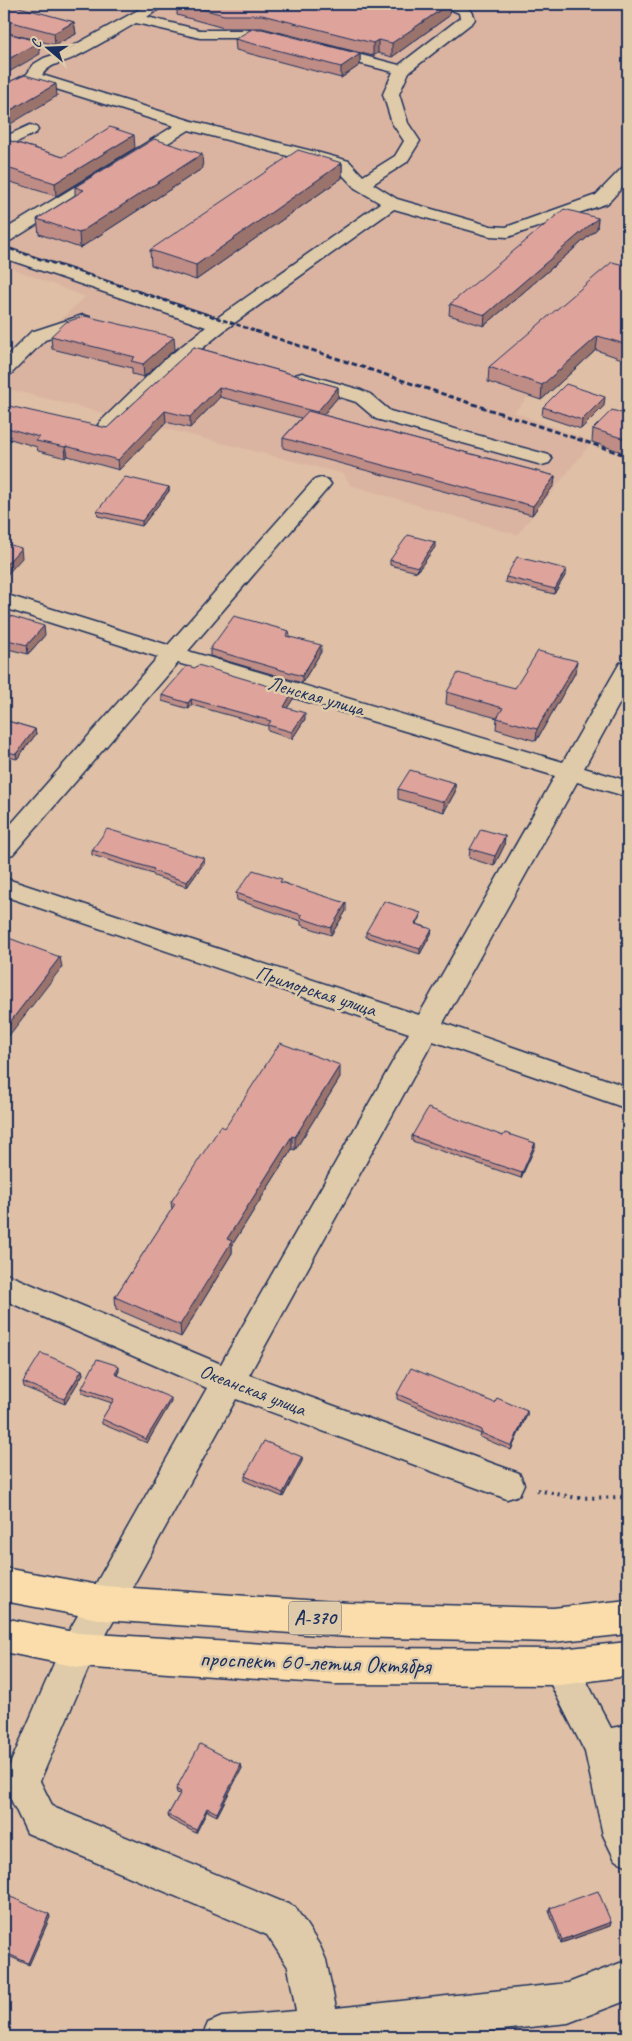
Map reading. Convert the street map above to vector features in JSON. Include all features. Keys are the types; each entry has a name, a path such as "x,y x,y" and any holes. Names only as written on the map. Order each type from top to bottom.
{"highway":[{"name":"проспект 60-летия Октября","path":"4,1585 104,1603 349,1620 554,1625 628,1617"},
{"name":"проспект 60-летия Октября","path":"4,1635 78,1650 335,1666 560,1667 628,1659"}],"street":[{"path":"4,92 32,76 39,67 67,55 159,4"},
{"path":"362,184 401,159 412,140 400,123 391,94 402,70 468,19 465,10 450,4"},
{"path":"133,18 200,34 262,34 295,42"},
{"path":"87,29 105,34"},
{"path":"40,47 67,55"},
{"path":"312,47 402,70"},
{"path":"32,76 187,125 314,156 343,165 362,184 391,203 490,230 508,232 602,199 613,190 619,180 628,172"},
{"path":"4,237 187,125"},
{"path":"4,143 30,130"},
{"path":"108,425 171,364 219,326 391,203"},
{"path":"4,252 219,326"},
{"path":"4,370 38,336 83,321"},
{"path":"192,348 211,353"},
{"path":"288,375 354,394 363,398 383,415 542,458"},
{"path":"4,848 321,484"},
{"name":"Ленская улица","path":"4,601 174,654 628,789"},
{"path":"320,2030 306,1960 280,1921 40,1820 21,1782 78,1650 628,668"},
{"name":"Приморская улица","path":"4,887 426,1028 628,1098"},
{"name":"Океанская улица","path":"4,1286 228,1382 506,1484"},
{"path":"560,1667 615,1745 622,1835 628,1848"},
{"path":"222,2037 320,2030 568,2003 628,1980"}],"path":[{"path":"506,1484 577,1498 628,1498"}],"shaded area":[{"path":"4,4 628,4 628,282 488,382 529,396 514,412 592,442 517,535 350,485 344,474 4,388 4,370 85,297 6,266 12,261 4,258"}],"building":[{"path":"4,4 74,22 54,33 4,20"},
{"path":"184,4 449,4 392,43 378,40 373,43 262,15 224,15"},
{"path":"252,29 262,29 360,54 341,67 235,39"},
{"path":"4,32 39,42 5,61 8,62 4,64"},
{"path":"25,75 56,84 4,114 4,84"},
{"path":"110,127 134,135 55,183 4,167 4,139 63,157"},
{"path":"154,139 202,154 79,233 37,219 84,190 75,187"},
{"path":"298,150 342,163 196,265 150,250"},
{"path":"564,209 598,218 485,315 450,304"},
{"path":"612,262 628,266 628,345 598,336 542,385 489,367"},
{"path":"85,316 174,337 143,364 131,361 135,357 51,336 66,322"},
{"path":"194,347 338,387 317,412 219,387 190,417 165,411 118,460 66,446 36,441 39,437 4,427 4,412 9,406 107,428"},
{"path":"566,384 605,397 582,420 543,407"},
{"path":"612,410 628,415 628,440 593,429"},
{"path":"308,411 555,476 533,506 283,438"},
{"path":"125,477 169,487 142,521 97,511"},
{"path":"408,535 435,542 418,567 390,560"},
{"path":"4,543 21,548 4,567"},
{"path":"517,557 566,569 555,589 506,577"},
{"path":"4,614 44,626 27,645 4,639"},
{"path":"234,616 289,631 286,636 321,645 302,676 210,649"},
{"path":"538,651 577,661 537,729 497,718 503,708 447,692 458,673 515,688"},
{"path":"198,665 292,693 284,707 305,713 292,732 268,725 271,721 191,699 188,703 162,695 187,666 195,668"},
{"path":"4,720 35,729 16,754 4,751"},
{"path":"410,770 455,783 444,802 398,789"},
{"path":"107,829 204,858 187,882 153,871 154,869 92,850"},
{"path":"481,829 505,836 495,856 470,849"},
{"path":"253,870 282,879 280,882 346,903 331,928 301,918 302,915 236,893"},
{"path":"384,901 421,913 415,924 432,929 420,949 366,932"},
{"path":"6,937 60,957 4,1030 4,940"},
{"path":"280,1043 340,1065 295,1137 292,1136 227,1239 232,1241 180,1325 115,1297 175,1204 171,1202 221,1126 225,1128"},
{"path":"428,1108 503,1136 505,1133 535,1143 522,1173 412,1136"},
{"path":"41,1353 82,1370 64,1399 23,1382"},
{"path":"97,1359 119,1366 115,1374 171,1398 146,1439 102,1419 114,1399 82,1388"},
{"path":"411,1368 495,1403 497,1398 527,1411 512,1446 481,1433 482,1430 397,1394"},
{"path":"264,1441 302,1457 283,1493 245,1476"},
{"path":"200,1744 241,1765 217,1813 207,1808 196,1830 168,1815 181,1792 176,1789"},
{"path":"598,1891 611,1922 562,1940 550,1908"},
{"path":"11,1897 49,1914 28,1963 4,1952 4,1914"}],"railway":[{"path":"4,247 259,332"},
{"path":"255,331 628,456"}]}
